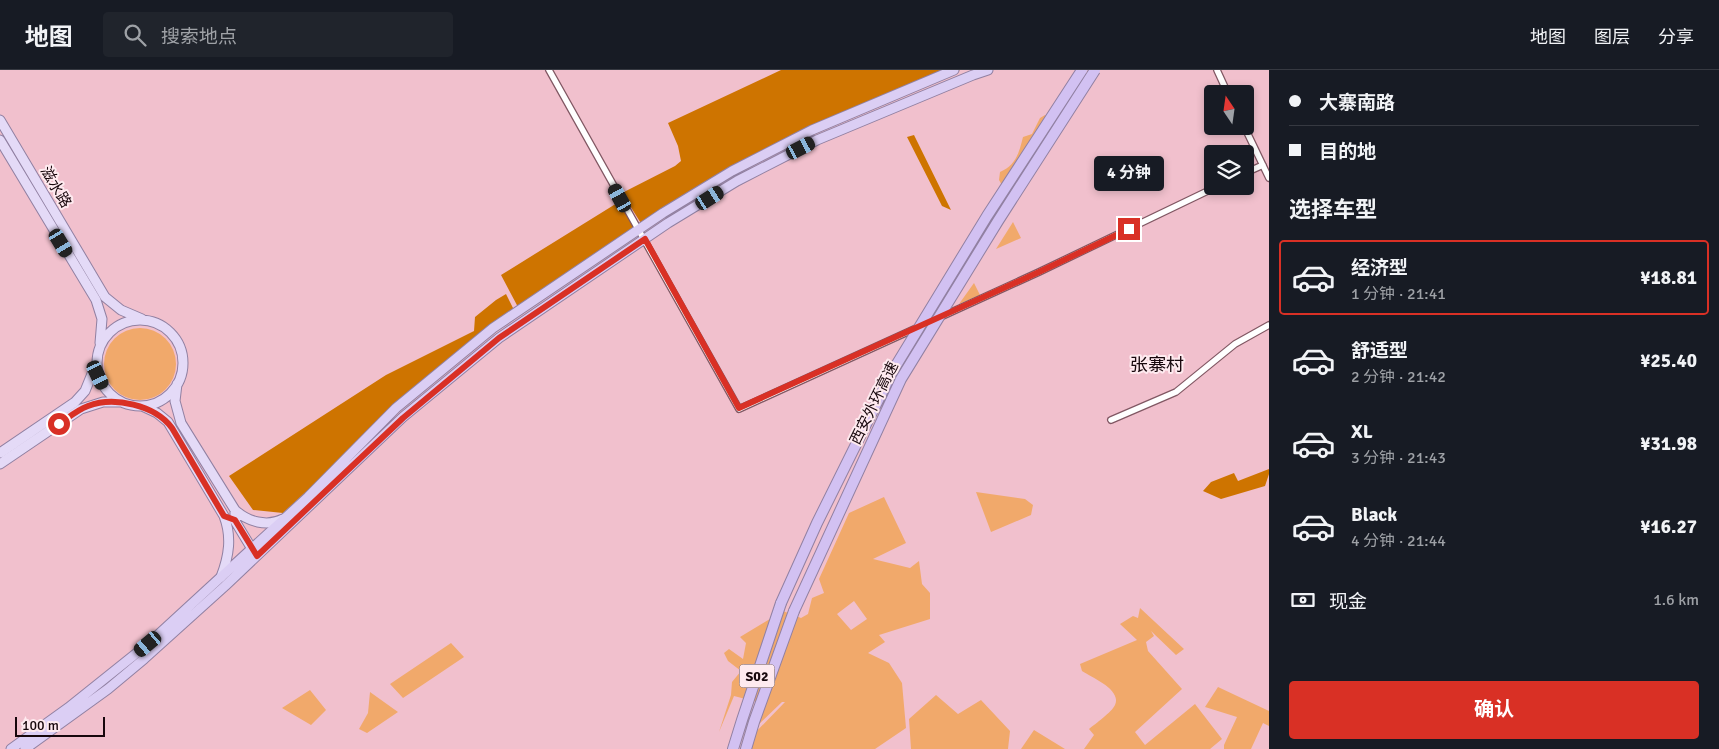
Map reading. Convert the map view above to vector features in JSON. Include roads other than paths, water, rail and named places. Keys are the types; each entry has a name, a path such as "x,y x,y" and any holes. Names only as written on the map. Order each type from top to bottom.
{"highway":[{"path":"11,749 112,674 182,613 284,518 396,408 493,328 638,230 732,171 812,130 954,70"},
{"path":"25,749 108,689 187,621 403,418 499,338 645,239 737,181 817,140 973,74 988,70"},
{"name":"西安外环高速","path":"734,749 781,603 817,523 892,372 988,216 1082,70"},
{"name":"西安外环高速","path":"746,749 794,611 901,379 998,221 1095,70"}],"main road":[{"name":"滋水路","path":"0,120 105,296 121,310 154,323"},
{"name":"滋水路","path":"0,140 98,305 102,319 100,348"},
{"path":"0,453 81,396 89,383 100,348 107,336 117,327 130,322 144,321 154,323 168,332 177,342 182,356 182,370 177,384 175,401 181,423 235,510 245,517 258,522 276,522 284,518"},
{"path":"97,361 98,375 104,387 114,398 127,404"},
{"path":"141,406 156,403 168,396 177,384"},
{"path":"0,464 80,409 112,401 141,406 157,413 168,422 224,516 230,547 221,577"},
{"path":"235,510 235,520 257,556"},
{"path":"224,516 235,520"}],"street":[{"path":"549,70 739,408 1039,272 1204,193"},
{"path":"1217,70 1224,85"},
{"path":"1248,135 1269,178"},
{"path":"1254,170 1263,165"},
{"path":"1111,420 1176,392 1235,344 1269,325"}],"district":[{"name":"张寨村","path":"1157,365"}]}
